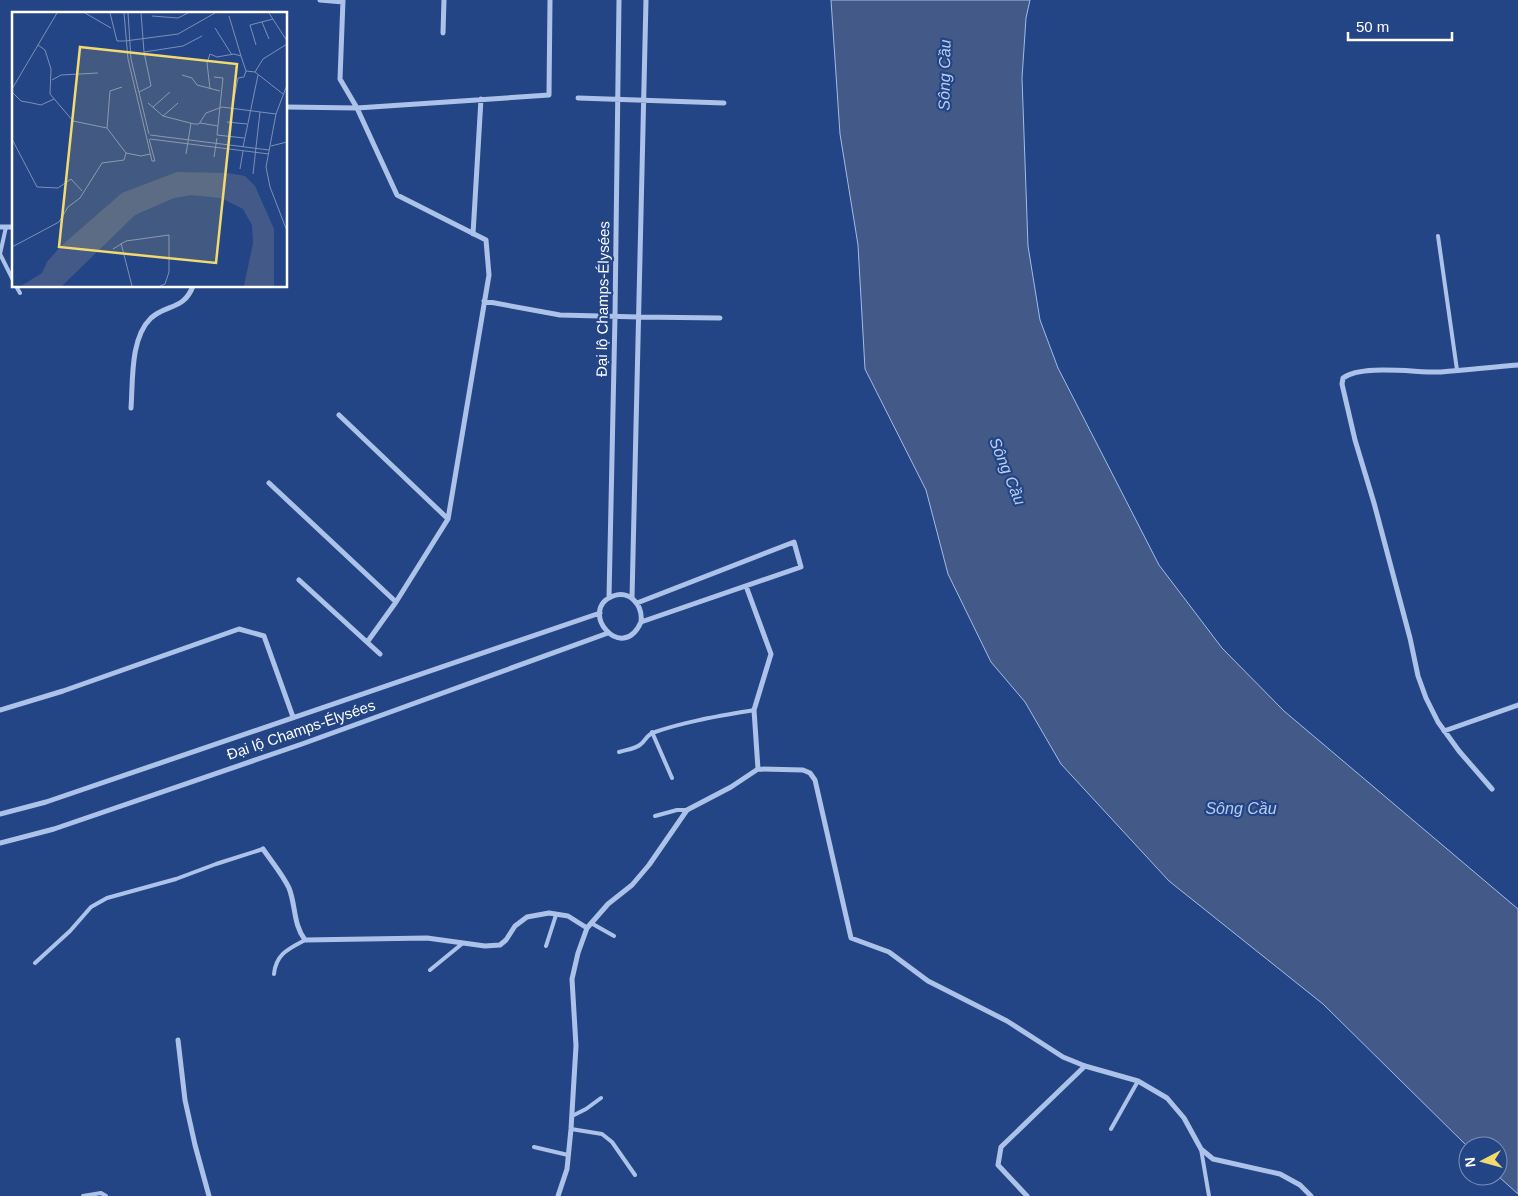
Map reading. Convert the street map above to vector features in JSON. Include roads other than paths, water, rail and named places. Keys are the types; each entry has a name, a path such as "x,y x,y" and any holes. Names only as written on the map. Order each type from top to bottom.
{"street":[{"path":"320,0 343,1 340,79 357,108 397,195 486,240 488,275 448,519 396,602 368,641"},
{"path":"443,33 444,0"},
{"path":"288,107 357,108 549,95 550,0"},
{"name":"Đại lộ Champs-Élysées","path":"0,814 46,802 600,613 604,602 609,598 620,0"},
{"path":"632,598 646,0"},
{"path":"578,98 724,103"},
{"path":"473,234 481,99"},
{"path":"131,408 136,347 140,332 152,318 183,302 189,296 192,288"},
{"path":"484,301 560,315 720,318"},
{"path":"1492,789 1444,731 1426,698 1418,676 1410,638 1355,440 1342,384 1343,378 1348,374 1376,370 1435,372 1518,365"},
{"path":"339,415 448,519"},
{"path":"269,483 396,602"},
{"name":"Đại lộ Champs-Élysées","path":"0,843 54,829 292,747 608,633 614,636 628,636 638,628 641,622 801,567 794,542 638,603"},
{"path":"299,580 368,641 380,654"},
{"path":"746,586 771,654 754,710 758,769"},
{"path":"609,598 621,595 632,598 638,603 642,615 641,622"},
{"path":"600,613 601,624 608,633"},
{"path":"0,710 63,691 239,629 264,636 293,717"},
{"path":"1444,731 1518,705"},
{"path":"558,1196 567,1169 572,1116 576,1046 572,979 578,953 587,928 608,904 638,878 688,810 731,787 758,769 803,770 810,773 815,780 850,938 890,952 928,981 1007,1021 1062,1057 1085,1066 1138,1081 1167,1098 1184,1118 1201,1149 1213,1159 1280,1174 1300,1185 1311,1196"},
{"path":"264,849 289,888 295,920 305,940 427,938 485,946 500,945 506,940 515,926 527,917 549,913 568,916 587,928"},
{"path":"178,1040 185,1100 209,1196"},
{"path":"1027,1196 998,1165 1001,1147 1085,1066"}],"lane":[{"path":"3,227 0,254 2,266 12,279"},
{"path":"1438,236 1458,370"},
{"path":"17,288 20,293"},
{"path":"619,752 636,748 652,732 695,720 754,710"},
{"path":"652,732 672,778"},
{"path":"655,816 677,810 688,810"},
{"path":"35,963 70,931 91,907 107,898 176,879 264,849"},
{"path":"546,946 556,915"},
{"path":"591,923 614,936"},
{"path":"274,974 277,960 283,953 305,940"},
{"path":"430,970 463,942"},
{"path":"1111,1129 1138,1081"},
{"path":"572,1116 601,1098"},
{"path":"571,1129 602,1134 612,1142 635,1175"},
{"path":"534,1147 568,1155"},
{"path":"1201,1149 1209,1196"},
{"path":"83,1196 101,1193 106,1196"}],"water":[{"name":"Sông Cầu","path":"831,0 1030,0 1026,18 1022,78 1028,246 1040,320 1058,368 1159,565 1222,648 1284,711 1518,909 1518,1194 1508,1185 1508,1136 1458,1137 1323,1004 1169,881 1061,764 1025,702 991,662 948,574 926,490 865,369 858,245 840,134"}]}
